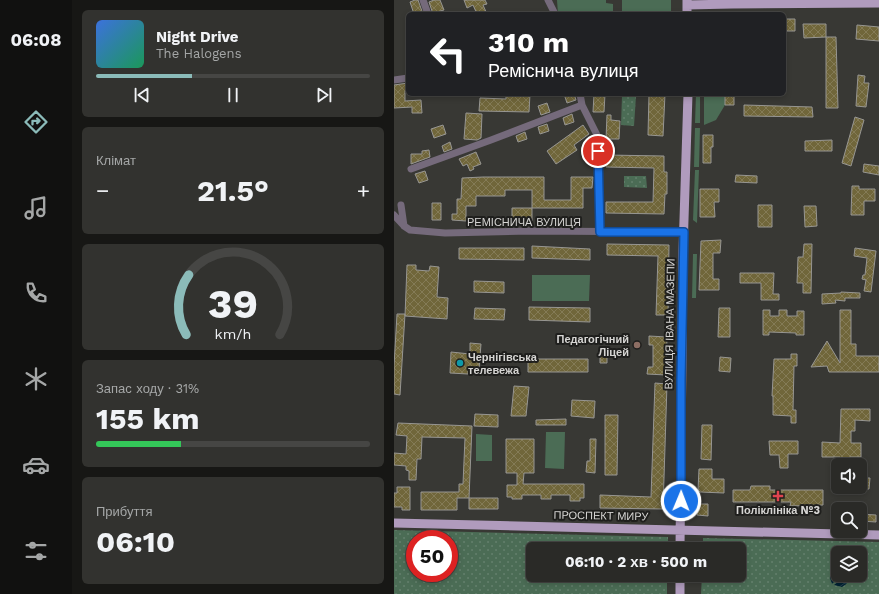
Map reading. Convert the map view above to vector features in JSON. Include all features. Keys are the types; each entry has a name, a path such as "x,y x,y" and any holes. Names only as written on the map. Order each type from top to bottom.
{"main road":[{"path":"687,6 732,4 879,3"},
{"name":"ВУЛИЦЯ ІВАНА МАЗЕПИ","path":"680,542 683,251 688,96"},
{"name":"ПРОСПЕКТ МИРУ","path":"394,523 879,535"},
{"path":"680,582 680,594"}],"street":[{"path":"422,0 427,12"},
{"path":"548,0 554,12"},
{"path":"394,80 406,78"},
{"path":"580,96 582,104 598,137 600,232"},
{"path":"412,169 582,104"},
{"path":"401,205 404,226"},
{"path":"394,215 404,226"},
{"name":"РЕМІСНИЧА ВУЛИЦЯ","path":"404,226 410,230 446,233 529,231 684,232"}],"green space":[{"path":"557,0 606,0 606,3 613,4 613,12 558,12"},
{"path":"622,0 671,0 671,12 622,12"},
{"path":"622,96 636,96 634,126 621,125"},
{"path":"696,96 700,96 700,123 695,123"},
{"path":"704,96 725,96 725,105 716,120 704,125"},
{"path":"695,128 700,128 699,167 694,167"},
{"path":"695,170 699,170 697,223 693,220"},
{"path":"624,176 646,176 647,188 624,187"},
{"path":"693,254 697,254 696,298 692,298"},
{"path":"532,275 590,275 589,301 532,301"},
{"path":"546,432 565,432 564,469 545,468"},
{"path":"476,434 492,435 492,461 476,461"},
{"path":"394,530 406,530 406,582 458,582 458,532 668,537 668,542 526,542 526,582 667,582 667,594 394,594"},
{"path":"703,538 879,542 879,594 701,594 702,582 746,582 746,542 703,542"}],"water":[{"path":"838,582 848,582 842,587 834,585"}],"building":[{"path":"418,0 422,12 413,12 410,2"},
{"path":"440,0 444,10 440,12 432,12 429,2"},
{"path":"464,0 485,0 487,4 483,5 486,12 476,12 473,5 467,8"},
{"path":"786,19 795,19 795,31 786,31"},
{"path":"803,24 826,24 826,37 804,38"},
{"path":"857,25 879,27 879,41 856,39"},
{"path":"826,37 836,37 838,108 826,108"},
{"path":"858,75 865,76 864,83 869,83 866,107 856,106"},
{"path":"406,83 405,101 421,100 422,113 412,113 412,107 394,108 394,85"},
{"path":"506,96 530,96 529,112 479,111 480,98 506,99"},
{"path":"565,96 575,96 576,100 567,103"},
{"path":"594,96 605,96 604,112 593,112"},
{"path":"649,96 665,96 663,136 648,135"},
{"path":"725,96 734,96 734,105 725,105"},
{"path":"547,103 550,112 541,115 538,106"},
{"path":"744,105 812,107 813,117 744,116"},
{"path":"466,113 482,114 481,138 477,140 464,139"},
{"path":"572,114 574,122 565,125 563,118"},
{"path":"607,115 611,115 611,120 620,121 619,139 606,139"},
{"path":"855,117 864,120 851,166 842,163"},
{"path":"547,124 549,131 540,134 538,127"},
{"path":"443,125 446,134 434,138 431,129"},
{"path":"583,125 589,134 574,145 577,150 556,164 547,151"},
{"path":"525,132 527,139 518,142 516,136"},
{"path":"703,135 713,135 711,163 703,163"},
{"path":"832,140 832,151 805,151 805,141"},
{"path":"450,142 452,149 444,152 442,146"},
{"path":"429,150 430,157 411,164 411,154 422,154 422,151"},
{"path":"476,152 481,164 473,167 474,169 470,171 467,164 463,166 459,159"},
{"path":"606,155 664,156 664,172 667,172 667,194 665,194 664,214 606,213 606,202 653,202 654,168 606,167"},
{"path":"864,164 879,166 879,175 863,172"},
{"path":"425,171 428,180 419,183 415,174"},
{"path":"736,175 757,176 757,183 735,182"},
{"path":"544,177 544,200 571,200 571,177 593,177 592,188 583,188 583,208 532,208 532,190 505,190 505,196 476,196 476,206 466,206 466,221 452,220 452,214 457,214 457,199 461,199 462,178"},
{"path":"852,186 859,186 859,189 875,189 875,201 864,201 864,215 851,215"},
{"path":"700,189 719,189 719,202 714,202 715,217 700,217"},
{"path":"432,203 441,203 441,220 432,220"},
{"path":"758,205 772,205 772,227 758,227"},
{"path":"804,206 816,206 817,226 805,227"},
{"path":"512,208 532,208 532,221 512,221"},
{"path":"721,240 720,253 713,253 713,279 719,279 719,290 699,290 701,241"},
{"path":"607,244 669,245 668,315 656,315 658,256 607,255"},
{"path":"804,244 812,244 811,293 803,293 803,283 797,283 798,257 803,257"},
{"path":"532,246 590,249 590,260 532,258"},
{"path":"459,248 524,248 524,260 459,259"},
{"path":"855,248 876,251 871,292 864,291 866,280 862,279 863,275 865,275 867,258 854,256"},
{"path":"407,265 416,265 416,270 429,271 430,266 439,267 437,297 448,298 447,319 405,316"},
{"path":"740,273 774,273 773,294 779,294 779,300 761,300 761,283 740,283"},
{"path":"474,281 504,282 504,293 474,292"},
{"path":"841,292 860,293 860,298 845,298 845,301 835,300 836,303 822,304 822,294"},
{"path":"529,307 590,308 590,322 529,320"},
{"path":"475,308 505,309 504,320 474,319"},
{"path":"719,308 730,308 730,337 718,337"},
{"path":"763,310 770,310 770,316 779,316 779,310 787,310 787,316 797,316 797,311 804,311 804,335 796,335 796,333 769,332 769,335 763,335"},
{"path":"840,310 851,310 851,344 856,344 856,356 879,356 879,372 829,372 827,366 811,367 827,341 840,363"},
{"path":"397,314 405,314 400,395 394,394"},
{"path":"649,336 667,337 666,375 647,374 648,367 653,367 653,345 649,345"},
{"path":"470,343 481,344 479,369 468,368 468,374 450,373 451,352 470,354"},
{"path":"600,354 607,354 607,363 600,363"},
{"path":"791,354 797,354 797,366 794,366 793,410 796,410 796,423 791,423 791,416 773,415 772,396 774,359 791,359"},
{"path":"720,357 731,358 730,372 719,371"},
{"path":"528,359 588,359 588,372 528,372"},
{"path":"655,383 667,384 663,509 600,508 600,495 651,497"},
{"path":"514,386 529,387 526,416 511,416"},
{"path":"572,400 595,401 594,418 571,416"},
{"path":"841,409 870,409 870,421 855,420 855,431 851,431 851,443 861,443 861,457 822,457 822,442 840,443"},
{"path":"475,414 498,415 498,427 474,426"},
{"path":"605,415 618,415 617,475 605,475"},
{"path":"566,419 566,425 536,425 536,420"},
{"path":"398,423 472,426 469,498 457,498 457,510 421,510 421,492 459,492 459,484 463,484 465,438 422,437 421,459 417,459 416,480 409,480 409,471 406,470 406,466 394,465 394,453 406,454 407,436 396,435"},
{"path":"702,425 712,425 711,460 701,459"},
{"path":"506,439 534,439 534,473 524,473 523,484 584,484 584,498 580,498 580,501 570,501 570,495 551,495 551,499 541,499 541,495 522,495 522,499 512,499 512,497 507,497 507,485 517,485 517,473 506,473"},
{"path":"590,439 596,439 595,473 586,472 587,461 590,461"},
{"path":"769,441 798,441 798,454 788,454 788,468 780,468 779,455 770,455"},
{"path":"699,469 712,469 712,479 724,479 724,493 700,492 698,490"},
{"path":"867,478 870,478 869,489 867,489"},
{"name":"Поліклініка №3","path":"751,486 770,486 770,490 823,490 823,505 790,506 791,502 733,502 733,490 750,490"},
{"path":"397,487 410,487 410,510 402,510 402,507 394,507 394,493 397,493"},
{"path":"469,498 498,498 498,509 469,509"},
{"path":"698,504 708,504 708,516 697,515"},
{"path":"867,514 876,515 876,522 867,521"}],"place":[{"name":"Педагогічний Ліцей","path":"637,345"},
{"name":"Чернігівська телевежа","path":"460,363"},
{"name":"Поліклініка №3","path":"778,496"}],"route":[{"path":"598,151 600,232 684,232 681,380 681,501"}]}
